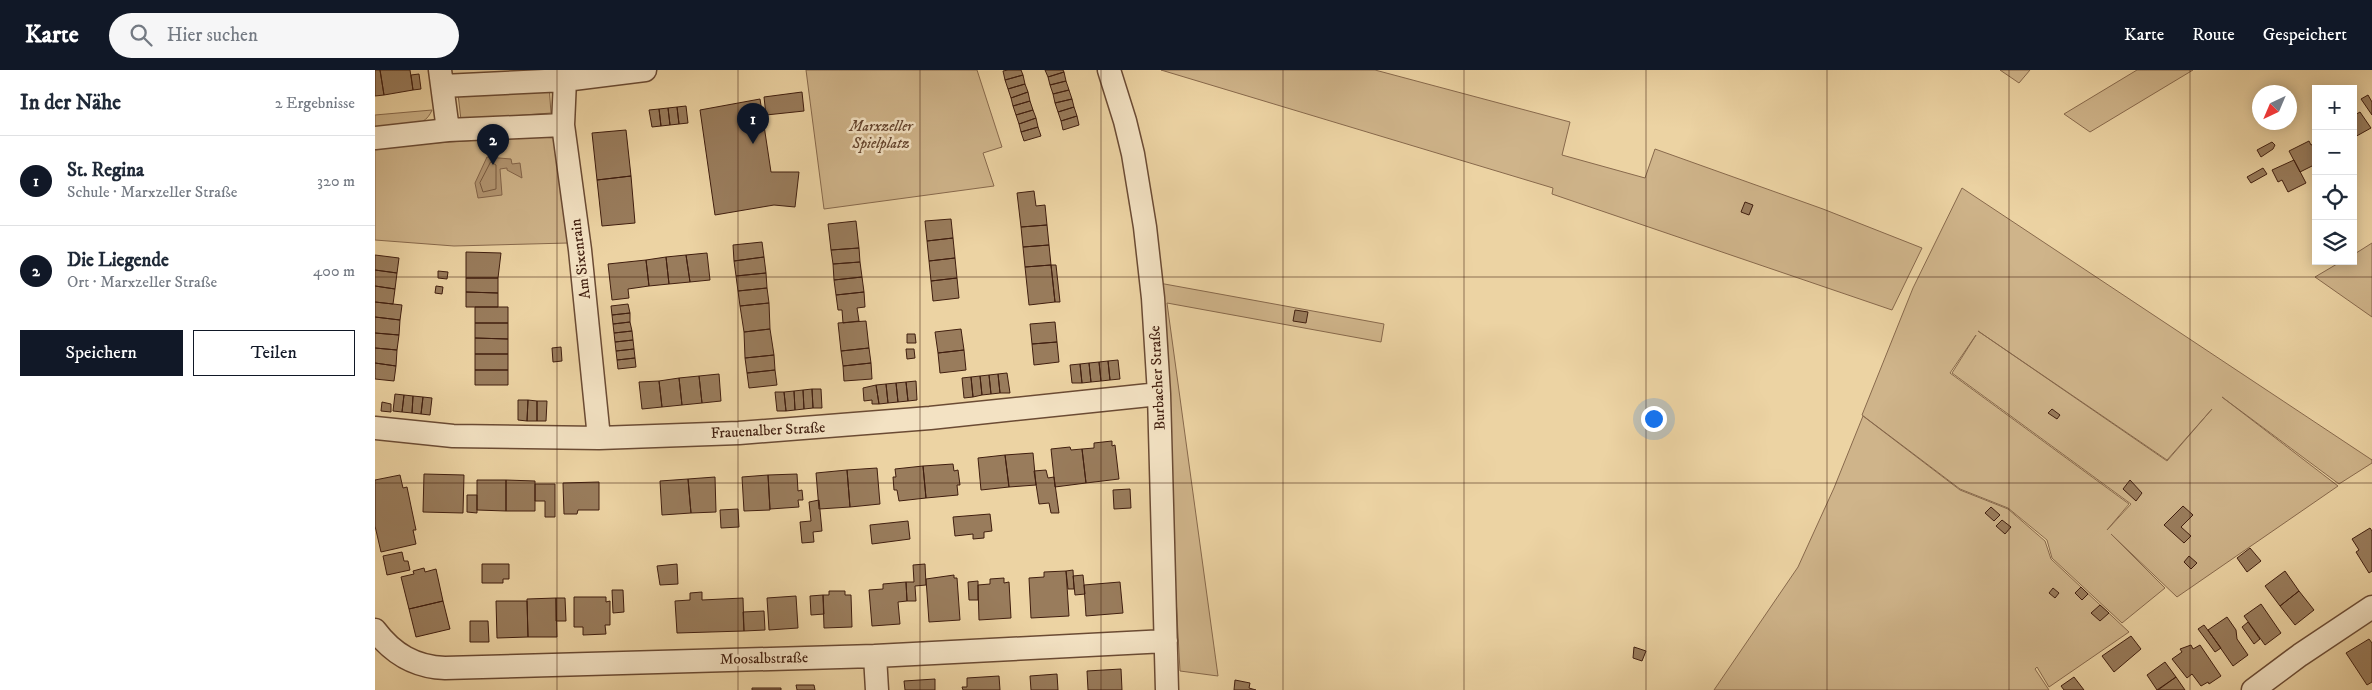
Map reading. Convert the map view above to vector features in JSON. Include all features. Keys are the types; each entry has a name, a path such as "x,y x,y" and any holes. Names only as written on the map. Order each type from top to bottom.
{"street":[{"path":"448,130 441,78 565,80 645,70"},
{"name":"Burbacher Straße","path":"1109,70 1125,121 1145,227 1153,298 1159,394 1167,690"},
{"name":"Am Sixenrain","path":"565,80 563,125 580,250 599,438"},
{"path":"375,138 448,130 563,125"},
{"name":"Frauenalber Straße","path":"375,428 453,436 599,438 833,426 1159,394"},
{"path":"2253,690 2300,655 2372,607"},
{"name":"Moosalbstraße","path":"375,630 391,649 398,654 433,668 875,656 1166,641"},
{"path":"875,656 877,690"}],"green space":[{"name":"Marxzeller Spielplatz","path":"806,70 977,70 1002,147 983,153 994,186 824,209"},
{"path":"1161,70 1375,70 1570,122 1562,155 1645,178 1655,149 1823,209 1922,248 1892,310 1552,194 1553,188"},
{"path":"2000,70 2030,70 2019,83"},
{"path":"2137,70 2193,70 2090,132 2064,114"},
{"path":"549,86 551,113 461,120 458,94"},
{"path":"432,110 428,117 415,125 375,130 375,115"},
{"path":"553,135 568,243 454,246 375,240 375,147"},
{"path":"1962,188 2372,460 2372,463 2339,484 2222,397 2338,486 2177,597 2111,534 2165,588 2122,623 2052,558 2047,540 2008,508 1960,489 1862,415 1913,288","holes":["1978,331 2167,460 2212,409 2167,461","1976,335 1952,373 2131,504 2107,530 2129,504 1950,373"]},
{"path":"2372,243 2372,317 2315,277 2335,265 2357,265 2357,252"},
{"path":"1159,283 1384,324 1381,342 1167,303 1218,676 1180,671"},
{"path":"1863,416 1960,490 2008,509 2045,541 2051,559 2129,632 2049,687 2037,667 2035,669 2049,690 1714,690 1798,567 1834,488"}],"water":[{"path":"487,157 511,159 512,164 520,163 522,178 507,170 507,168 500,169 502,195 478,198 475,183"}],"building":[{"path":"375,70 380,70 384,95 375,96"},
{"path":"380,70 410,70 413,90 384,95"},
{"path":"1021,70 1023,75 1005,80 1003,71"},
{"path":"1045,70 1063,70 1064,72 1048,77"},
{"path":"1064,72 1066,81 1050,85 1048,77"},
{"path":"419,74 421,89 413,90 411,75"},
{"path":"1023,75 1025,84 1008,89 1005,80"},
{"path":"1066,81 1069,90 1053,94 1050,85"},
{"path":"1025,84 1028,92 1011,98 1008,89"},
{"path":"1069,90 1072,99 1055,103 1053,94"},
{"path":"802,92 804,111 766,115 764,97"},
{"path":"1028,92 1030,101 1013,106 1011,98"},
{"path":"2368,95 2372,102 2372,115 2361,99"},
{"path":"760,99 771,172 799,172 795,207 774,205 715,215 700,110"},
{"path":"1072,99 1074,107 1058,112 1055,103"},
{"path":"1030,101 1033,110 1016,115 1013,106"},
{"path":"686,106 688,123 679,124 677,107"},
{"path":"677,107 679,124 670,125 668,108"},
{"path":"1074,107 1077,116 1061,121 1058,112"},
{"path":"668,108 670,125 661,126 659,109"},
{"path":"659,109 661,126 652,127 649,110"},
{"path":"1033,110 1036,118 1019,124 1016,115"},
{"path":"2360,112 2371,128 2357,136 2357,130 2357,114"},
{"path":"1077,116 1079,125 1063,130 1061,121"},
{"path":"1036,118 1038,127 1021,132 1019,124"},
{"path":"1038,127 1041,136 1024,141 1021,132"},
{"path":"626,130 631,176 597,180 592,133"},
{"path":"2309,141 2312,145 2312,166 2300,172 2289,151"},
{"path":"2272,142 2275,145 2273,149 2261,157 2257,150"},
{"path":"2294,160 2306,183 2288,192 2282,180 2278,182 2272,170"},
{"path":"2263,168 2267,174 2251,183 2247,177"},
{"path":"631,176 635,223 602,226 597,180"},
{"path":"1034,191 1036,206 1045,205 1047,225 1021,227 1017,193"},
{"path":"1745,202 1753,205 1749,215 1741,212"},
{"path":"951,219 953,238 927,241 925,221"},
{"path":"856,221 859,248 831,250 828,224"},
{"path":"1047,225 1049,245 1023,247 1021,227"},
{"path":"953,238 955,258 929,261 927,241"},
{"path":"762,242 764,257 734,261 733,245"},
{"path":"1049,245 1051,265 1025,267 1023,247"},
{"path":"859,248 860,262 833,264 831,250"},
{"path":"466,252 501,253 498,278 466,278"},
{"path":"707,253 710,280 690,282 686,255"},
{"path":"375,255 399,258 397,273 375,270"},
{"path":"686,255 690,282 669,284 666,257"},
{"path":"666,257 669,284 649,286 646,260"},
{"path":"764,257 766,273 736,276 734,261"},
{"path":"955,258 957,278 931,281 929,261"},
{"path":"646,260 649,286 628,289 629,298 612,300 608,264"},
{"path":"860,262 862,277 834,280 833,264"},
{"path":"1051,265 1056,265 1060,302 1055,302"},
{"path":"1051,265 1055,302 1029,305 1025,267"},
{"path":"375,270 397,273 395,289 375,286"},
{"path":"438,271 448,272 447,279 438,278"},
{"path":"766,273 767,288 738,291 736,276"},
{"path":"862,277 864,292 836,295 834,280"},
{"path":"466,278 498,278 498,293 466,292"},
{"path":"957,278 959,298 933,301 931,281"},
{"path":"375,286 395,289 393,304 375,302"},
{"path":"436,286 443,287 442,294 435,293"},
{"path":"767,288 769,303 740,306 738,291"},
{"path":"466,292 498,293 498,307 466,307"},
{"path":"864,292 865,307 857,308 859,321 843,323 842,310 838,310 836,295"},
{"path":"375,302 402,305 400,320 375,317"},
{"path":"769,303 770,329 744,332 740,306"},
{"path":"628,304 630,313 612,315 611,306"},
{"path":"475,307 508,307 508,323 475,323"},
{"path":"1295,310 1308,312 1306,323 1293,321"},
{"path":"630,313 630,322 613,324 612,315"},
{"path":"375,317 400,320 399,335 375,333"},
{"path":"866,321 869,348 841,351 838,323"},
{"path":"630,322 632,331 614,333 613,324"},
{"path":"1055,322 1057,342 1032,344 1030,324"},
{"path":"475,323 508,323 508,339 475,338"},
{"path":"770,329 774,355 745,358 744,332"},
{"path":"961,329 964,350 938,353 935,332"},
{"path":"632,331 633,340 615,342 614,333"},
{"path":"375,333 399,335 397,350 375,348"},
{"path":"907,334 915,334 916,343 907,343"},
{"path":"475,338 508,339 508,354 475,354"},
{"path":"633,340 634,349 616,351 615,342"},
{"path":"1057,342 1059,362 1034,365 1032,344"},
{"path":"561,347 562,361 553,362 552,348"},
{"path":"375,348 397,350 396,366 375,363"},
{"path":"869,348 871,363 843,366 841,351"},
{"path":"634,349 635,358 617,360 616,351"},
{"path":"906,349 914,349 915,358 907,359"},
{"path":"964,350 966,370 940,373 938,353"},
{"path":"475,354 508,354 508,370 475,370"},
{"path":"774,355 775,370 747,373 745,358"},
{"path":"635,358 636,367 618,369 617,360"},
{"path":"1118,360 1120,379 1110,380 1108,361"},
{"path":"1108,361 1110,380 1101,381 1099,362"},
{"path":"1099,362 1101,381 1091,382 1089,363"},
{"path":"375,363 396,366 394,381 375,379"},
{"path":"871,363 872,379 844,381 843,366"},
{"path":"1089,363 1091,382 1082,383 1080,364"},
{"path":"1080,364 1082,383 1072,383 1070,365"},
{"path":"475,370 508,370 508,385 475,385"},
{"path":"775,370 777,385 749,388 747,373"},
{"path":"1007,373 1010,393 1000,393 998,374"},
{"path":"719,374 721,401 702,403 699,376"},
{"path":"998,374 1000,393 991,394 989,375"},
{"path":"989,375 991,394 982,395 980,376"},
{"path":"699,376 702,403 682,405 679,378"},
{"path":"980,376 982,395 973,397 971,377"},
{"path":"971,377 973,397 964,398 962,378"},
{"path":"679,378 682,405 662,407 659,381"},
{"path":"659,381 662,407 642,409 639,382"},
{"path":"916,381 917,400 908,401 906,382"},
{"path":"906,382 908,401 898,402 896,383"},
{"path":"896,383 898,402 888,403 886,384"},
{"path":"886,384 888,403 879,404 876,385"},
{"path":"876,385 879,404 872,404 872,400 864,401 863,388"},
{"path":"812,389 821,389 822,408 813,408"},
{"path":"812,389 813,408 804,409 803,390"},
{"path":"803,390 804,409 795,410 794,391"},
{"path":"794,391 795,410 786,411 784,392"},
{"path":"775,392 784,392 786,411 777,411"},
{"path":"395,394 404,395 402,412 393,411"},
{"path":"404,395 413,396 412,413 402,412"},
{"path":"413,396 423,397 421,414 412,413"},
{"path":"423,397 432,398 430,415 421,414"},
{"path":"518,400 528,400 527,421 518,420"},
{"path":"528,400 537,401 537,421 527,421"},
{"path":"537,401 547,401 546,421 537,421"},
{"path":"382,402 391,404 391,412 381,411"},
{"path":"2052,409 2060,415 2057,419 2048,413"},
{"path":"1112,441 1112,446 1115,445 1119,479 1086,483 1082,449 1094,448 1094,443"},
{"path":"1070,447 1071,450 1082,449 1086,483 1055,487 1051,449"},
{"path":"1033,453 1036,485 1009,487 1005,455"},
{"path":"1005,455 1009,487 981,490 978,458"},
{"path":"953,464 954,471 958,470 960,485 957,485 958,495 926,498 923,466"},
{"path":"923,466 926,498 899,501 897,490 894,490 893,477 896,477 895,469"},
{"path":"877,468 880,504 850,507 847,470"},
{"path":"847,470 850,507 819,509 816,473"},
{"path":"1046,470 1048,478 1054,477 1059,513 1051,513 1049,503 1039,504 1034,471"},
{"path":"424,474 464,475 463,513 423,512"},
{"path":"797,474 798,491 802,490 803,500 798,500 799,507 770,509 768,475"},
{"path":"400,475 403,488 407,487 416,530 413,530 416,544 381,552 375,526 375,480"},
{"path":"768,475 770,510 744,511 742,477"},
{"path":"715,477 716,512 691,513 688,479"},
{"path":"688,479 691,513 662,515 660,481"},
{"path":"477,480 506,480 506,511 477,510"},
{"path":"506,480 535,481 535,511 506,511"},
{"path":"2130,480 2142,493 2136,501 2123,489"},
{"path":"599,482 599,510 578,510 577,514 564,514 563,483"},
{"path":"535,484 555,484 555,517 545,517 545,501 535,501"},
{"path":"1130,489 1131,508 1114,509 1113,490"},
{"path":"467,495 477,495 477,513 467,512"},
{"path":"819,500 822,531 813,532 814,542 802,543 800,522 811,521 809,502"},
{"path":"2183,506 2193,515 2181,527 2191,536 2184,543 2164,525"},
{"path":"1991,507 2000,515 1994,521 1985,513"},
{"path":"738,509 739,527 721,528 720,510"},
{"path":"990,514 992,531 984,532 984,538 973,539 973,534 955,536 953,517"},
{"path":"2002,520 2011,527 2005,534 1996,526"},
{"path":"908,521 910,539 872,544 870,525"},
{"path":"2370,528 2372,531 2372,571 2369,573 2356,552 2359,550 2352,539"},
{"path":"2250,548 2261,561 2247,572 2237,558"},
{"path":"402,552 404,561 408,561 410,570 387,575 383,556"},
{"path":"2189,556 2197,563 2191,569 2184,562"},
{"path":"482,564 509,564 509,579 503,579 503,583 482,583"},
{"path":"677,564 678,584 660,585 657,566"},
{"path":"925,564 926,585 915,586 916,601 907,601 906,582 914,582 913,565"},
{"path":"424,568 425,572 436,569 443,601 409,609 401,577 414,574 413,571"},
{"path":"1073,570 1074,589 1068,589 1066,571"},
{"path":"1066,571 1069,616 1031,618 1029,578 1044,577 1044,572"},
{"path":"2285,571 2299,591 2280,606 2265,586"},
{"path":"954,575 954,578 957,578 960,620 929,622 926,579"},
{"path":"1083,575 1085,594 1075,595 1073,576"},
{"path":"1004,578 1004,583 1009,582 1011,618 979,620 978,585 990,584 990,579"},
{"path":"978,581 978,600 969,600 968,582"},
{"path":"906,582 907,601 898,602 900,624 872,626 869,590 883,589 883,584"},
{"path":"1120,582 1123,613 1086,616 1084,585"},
{"path":"2081,587 2088,594 2082,600 2075,593"},
{"path":"2053,588 2059,593 2055,598 2049,593"},
{"path":"612,590 623,590 624,612 613,613"},
{"path":"829,591 845,591 845,595 851,595 852,627 824,628 823,595 829,595"},
{"path":"2299,591 2314,610 2295,625 2280,606"},
{"path":"702,592 702,600 743,598 744,631 677,633 675,601 690,600 690,593"},
{"path":"823,595 824,614 811,615 810,596"},
{"path":"796,596 798,628 769,630 767,598"},
{"path":"574,597 606,597 606,602 610,601 610,625 605,625 606,634 583,635 583,627 574,627"},
{"path":"556,598 565,598 566,621 556,621"},
{"path":"556,598 557,637 528,637 527,599"},
{"path":"443,601 450,629 416,637 409,609"},
{"path":"496,601 527,601 528,637 497,638"},
{"path":"2261,604 2281,633 2265,645 2244,616"},
{"path":"2100,605 2109,613 2100,621 2091,613"},
{"path":"764,611 765,630 744,631 743,612"},
{"path":"2227,617 2236,630 2237,639 2248,655 2233,666 2208,630"},
{"path":"470,621 488,621 489,642 470,642"},
{"path":"2248,622 2260,639 2254,644 2242,627"},
{"path":"2204,625 2221,648 2215,652 2198,629"},
{"path":"2131,636 2141,649 2114,672 2102,656"},
{"path":"2369,639 2372,643 2372,682 2367,685 2346,653"},
{"path":"2191,645 2193,649 2200,645 2221,676 2209,684 2208,682 2201,686 2192,674 2187,678 2172,659 2182,652 2180,649"},
{"path":"1634,647 1646,651 1642,661 1633,658"},
{"path":"2165,662 2176,677 2157,690 2147,675"},
{"path":"1121,669 1122,690 1088,690 1087,671"},
{"path":"1057,674 1058,690 1031,690 1030,676"},
{"path":"999,676 1000,690 963,690 962,687 967,687 967,678"},
{"path":"2074,677 2084,690 2064,690 2061,686"},
{"path":"2176,677 2185,690 2158,690"},
{"path":"935,679 935,690 905,690 904,681"},
{"path":"1235,680 1250,683 1249,688 1256,690 1234,690"},
{"path":"796,685 814,685 815,690 797,690"},
{"path":"752,688 781,688 781,690 752,690"}],"place":[{"name":"St. Regina","path":"753,144"},
{"name":"Die Liegende","path":"493,165"}]}
